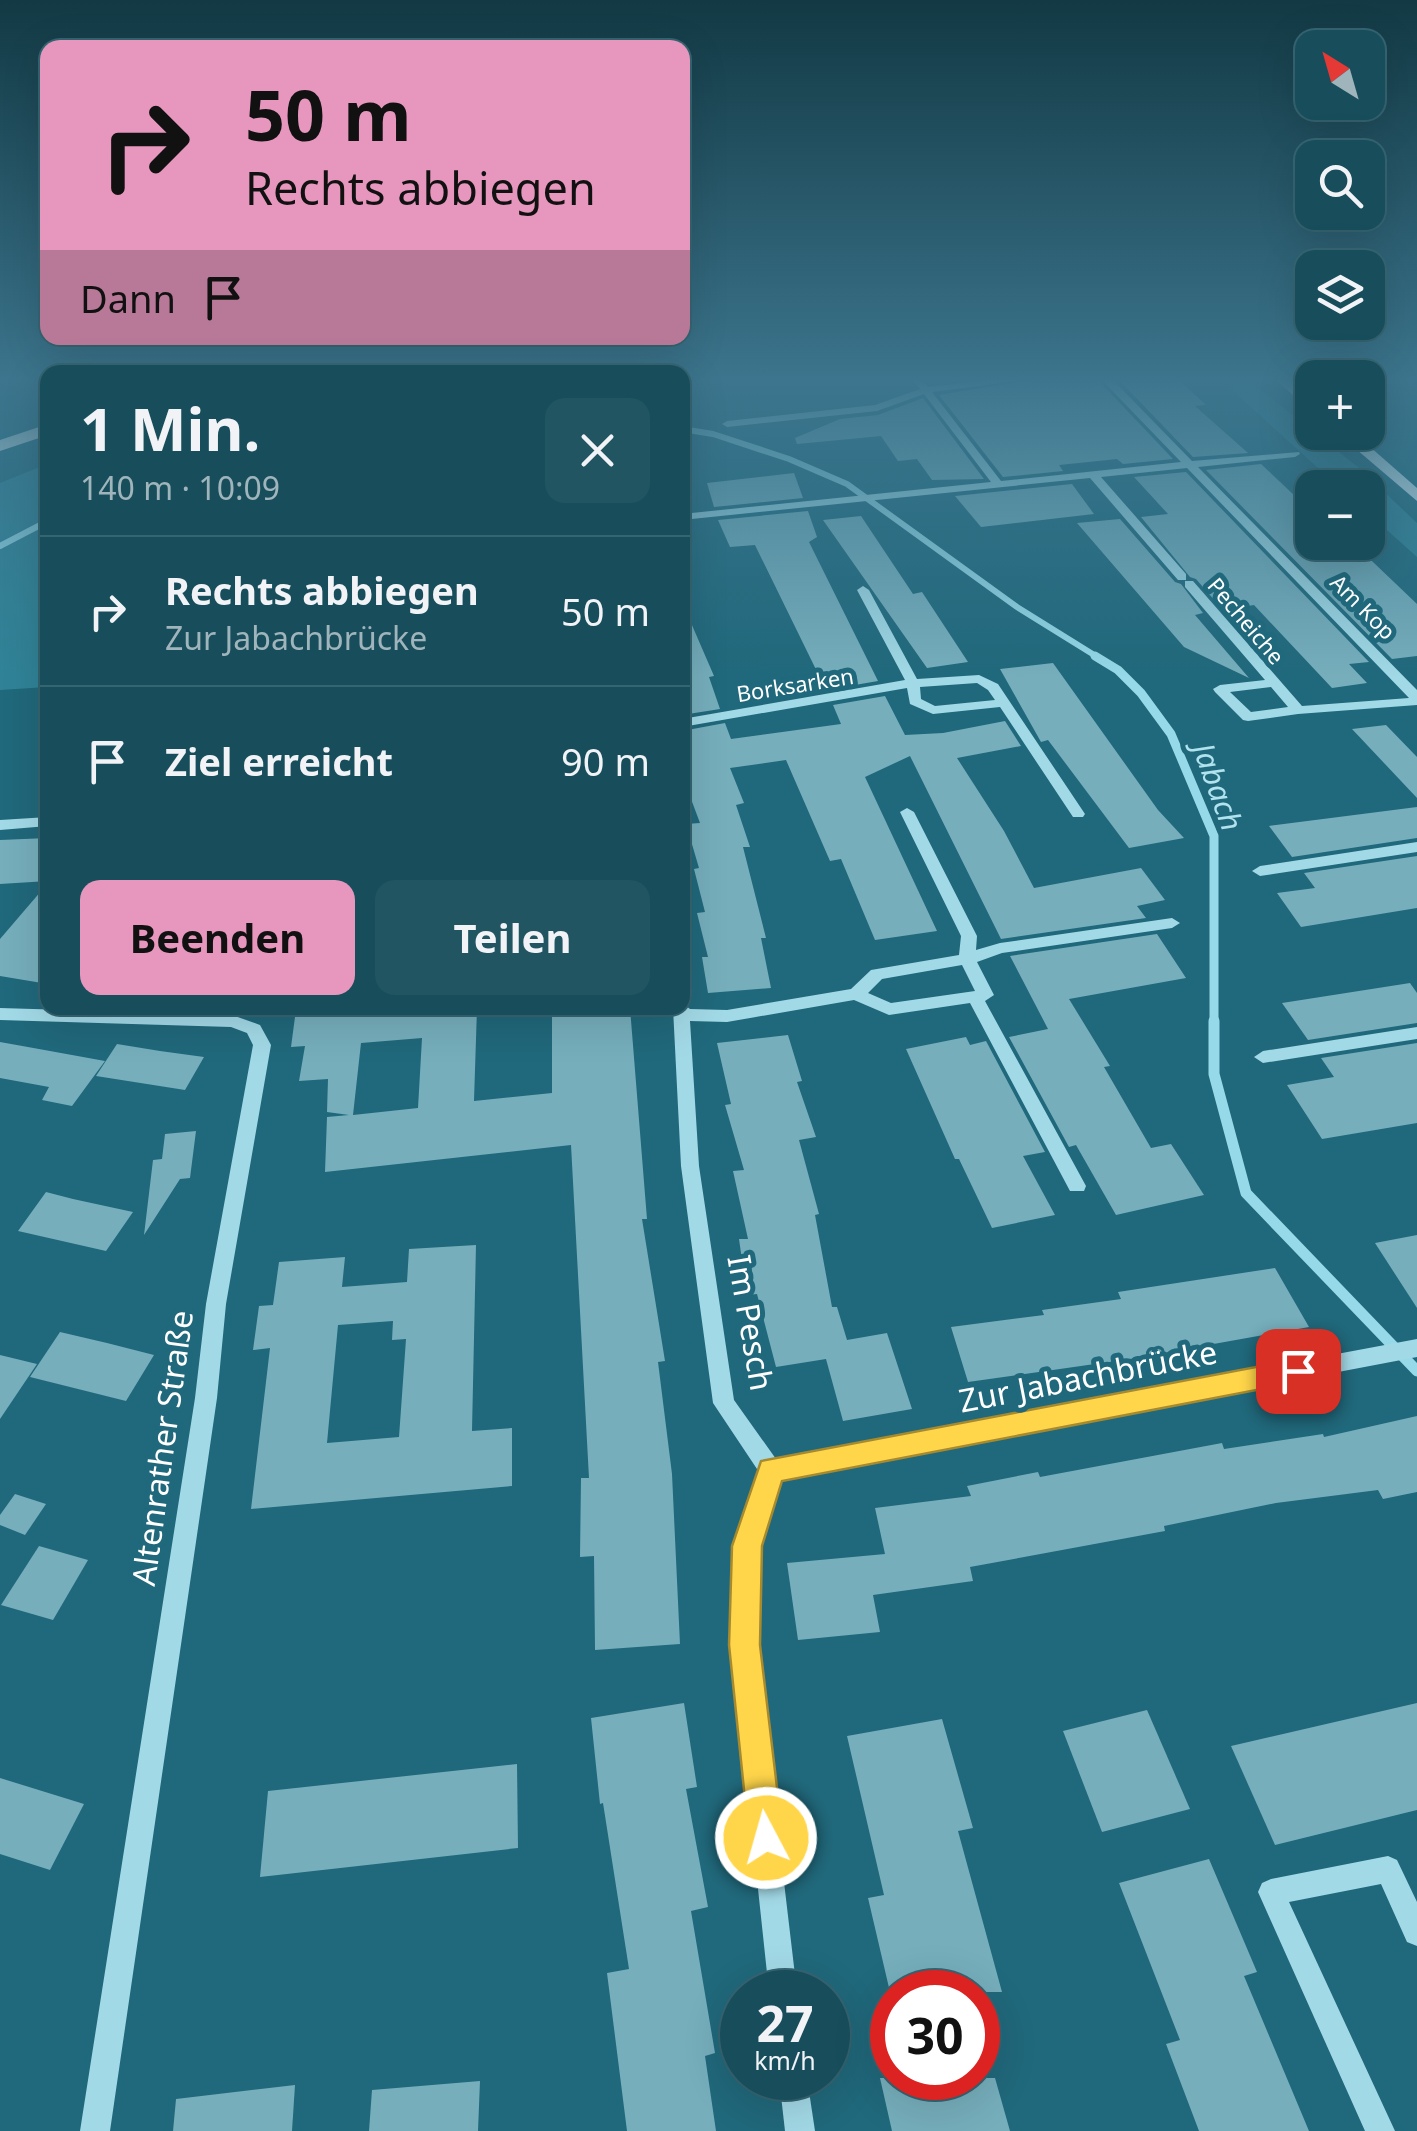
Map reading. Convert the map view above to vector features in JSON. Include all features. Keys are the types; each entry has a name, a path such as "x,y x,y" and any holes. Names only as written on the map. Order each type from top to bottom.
{"main road":[{"path":"1397,478 1417,496"}],"street":[{"path":"994,478 998,483"},
{"path":"690,516 1046,478"},
{"name":"Pecheiche","path":"1096,478 1298,710"},
{"name":"Am Kop","path":"1205,478 1417,700"},
{"path":"864,590 913,684 915,700 933,710 1004,703"},
{"name":"Borksarken","path":"690,722 913,684 979,679 993,687 1078,814"},
{"name":"Pecheiche","path":"1272,683 1220,688 1248,718 1417,700"},
{"path":"856,994 889,1009 986,996 966,959 969,936 907,812"},
{"path":"0,825 40,822"},
{"path":"1260,871 1417,847"},
{"path":"690,1013 728,1016 856,994 877,974 966,959 1000,948 1172,922"},
{"path":"974,997 1077,1186"},
{"name":"Altenrather Straße","path":"0,1014 232,1021 254,1029 262,1045 216,1304 206,1398 94,2131"},
{"name":"Im Pesch","path":"681,1015 690,1166 724,1403 771,1470"},
{"path":"1264,1058 1417,1033"},
{"name":"Zur Jabachbrücke","path":"771,1470 1417,1348"},
{"path":"771,1470 747,1546 744,1645 781,1970"},
{"path":"1380,2131 1271,1892 1388,1868 1417,1932"},
{"path":"796,2100 800,2131"}],"shaded area":[{"path":"11,478 40,478 40,687 0,690 0,483"},
{"path":"1385,493 1417,523 1417,557 1385,528"}],"building":[{"path":"796,478 803,498 714,507 707,483"},
{"path":"1135,478 1192,478 1369,662 1349,664 1367,683 1332,688 1254,605 1223,610 1141,517 1168,514"},
{"path":"1214,478 1276,478 1295,496 1295,560 1371,560 1417,604 1417,656 1392,659"},
{"path":"1072,484 1094,514 981,527 955,496"},
{"path":"808,511 817,537 809,542 878,681 826,690 755,545 730,547 718,520"},
{"path":"861,516 913,594 922,592 968,662 927,668 823,520"},
{"path":"1120,519 1175,582 1181,584 1203,613 1195,615 1249,678 1184,647 1077,523"},
{"path":"690,620 714,676 709,677 720,709 690,714"},
{"path":"1053,663 1158,810 1184,838 1129,848 1048,740 1041,742 1000,669"},
{"path":"885,696 905,735 943,733 1005,721 1021,746 957,758 1004,831 1034,888 1141,868 1165,900 1137,906 1146,918 1001,939 910,756 865,777 937,931 875,940 841,859 830,861 786,760 730,768 744,803 736,805 750,847 743,847 766,938 761,938 771,988 708,993 702,957 708,957 697,913 705,912 690,838 690,824 700,823 690,796 690,730 725,723 731,739 841,724 833,705"},
{"path":"1386,725 1417,757 1417,798 1352,729"},
{"path":"1417,807 1417,838 1292,857 1269,826"},
{"path":"40,838 40,882 0,884 0,840"},
{"path":"1417,856 1417,908 1301,927 1277,893 1315,888 1304,873"},
{"path":"40,892 40,983 0,976 0,939"},
{"path":"1157,934 1186,978 1069,999 1110,1066 1104,1067 1151,1148 1171,1144 1204,1195 1116,1215 1076,1145 1069,1147 1009,1037 1048,1029 1010,956"},
{"path":"1410,983 1417,993 1417,1023 1308,1040 1282,1003"},
{"path":"477,1015 474,1101 552,1093 552,1015 631,1015 647,1219 642,1219 665,1361 658,1362 672,1474 680,1644 595,1650 594,1556 580,1557 581,1478 589,1478 571,1145 325,1172 327,1117 349,1115 327,1112 328,1079 299,1081 305,1046 291,1047 295,1017","holes":["422,1038 418,1108 353,1115 361,1043"]},
{"path":"788,1035 802,1081 797,1082 816,1137 799,1140 819,1214 815,1215 832,1307 837,1307 847,1340 887,1333 912,1409 843,1421 826,1359 776,1367 757,1294 747,1295 739,1239 748,1239 733,1171 744,1170 725,1105 731,1104 717,1043"},
{"path":"966,1037 970,1045 986,1041 1045,1152 1023,1156 1055,1215 992,1228 959,1159 955,1159 906,1049"},
{"path":"0,1042 105,1061 72,1106 42,1100 49,1087 0,1078"},
{"path":"1417,1043 1417,1123 1322,1139 1287,1085 1334,1077 1321,1058"},
{"path":"117,1044 204,1057 185,1090 96,1076"},
{"path":"196,1131 190,1178 180,1179 144,1235 153,1160 162,1159 165,1134"},
{"path":"46,1192 133,1212 106,1251 18,1231"},
{"path":"1417,1235 1417,1308 1375,1243"},
{"path":"476,1245 472,1431 512,1428 512,1486 251,1509 270,1348 253,1350 259,1306 273,1305 279,1262 345,1257 342,1287 407,1282 409,1249","holes":["393,1321 392,1340 406,1339 399,1437 327,1443 338,1325"]},
{"path":"1275,1268 1309,1327 1130,1359 968,1382 951,1327 1044,1315 1042,1310 1121,1299 1118,1292"},
{"path":"60,1332 154,1355 126,1401 30,1377"},
{"path":"0,1355 37,1364 0,1419"},
{"path":"1417,1416 1417,1492 1383,1499 1378,1490 1276,1503 1164,1526 1165,1531 970,1567 973,1581 873,1595 880,1632 798,1640 787,1563 885,1554 875,1508 971,1496 967,1486 1038,1472 1040,1477 1222,1443 1224,1449 1323,1434 1324,1437"},
{"path":"15,1494 46,1504 25,1535 0,1525 0,1515"},
{"path":"39,1546 88,1560 53,1620 1,1605"},
{"path":"684,1703 697,1787 686,1789 708,1907 691,1911 715,2053 705,2056 716,2131 627,2131 607,1973 629,1969 603,1803 600,1804 591,1718"},
{"path":"1417,1703 1417,1810 1275,1845 1231,1746"},
{"path":"1147,1710 1190,1809 1102,1832 1063,1731"},
{"path":"942,1719 973,1828 958,1831 996,1970 885,1970 868,1898 884,1895 847,1736"},
{"path":"517,1764 518,1848 260,1877 268,1791"},
{"path":"0,1778 84,1804 50,1870 0,1854"},
{"path":"1209,1859 1257,1972 1244,1976 1309,2131 1199,2131 1166,2044 1180,2040 1119,1883"},
{"path":"480,2081 478,2131 369,2131 372,2090"},
{"path":"295,2085 292,2131 173,2131 176,2099"},
{"path":"1000,2096 1010,2131 892,2131 885,2100 1000,2100"}],"waterway":[{"name":"Jabach","path":"834,478 1017,607 1099,658"},
{"name":"Jabach","path":"0,546 40,525"},
{"name":"Jabach","path":"1095,656 1118,670 1141,693 1171,734 1214,836 1214,1074 1246,1193 1417,1371"}],"route":[{"path":"766,1838 744,1645 747,1546 771,1470 1298,1371"}]}
